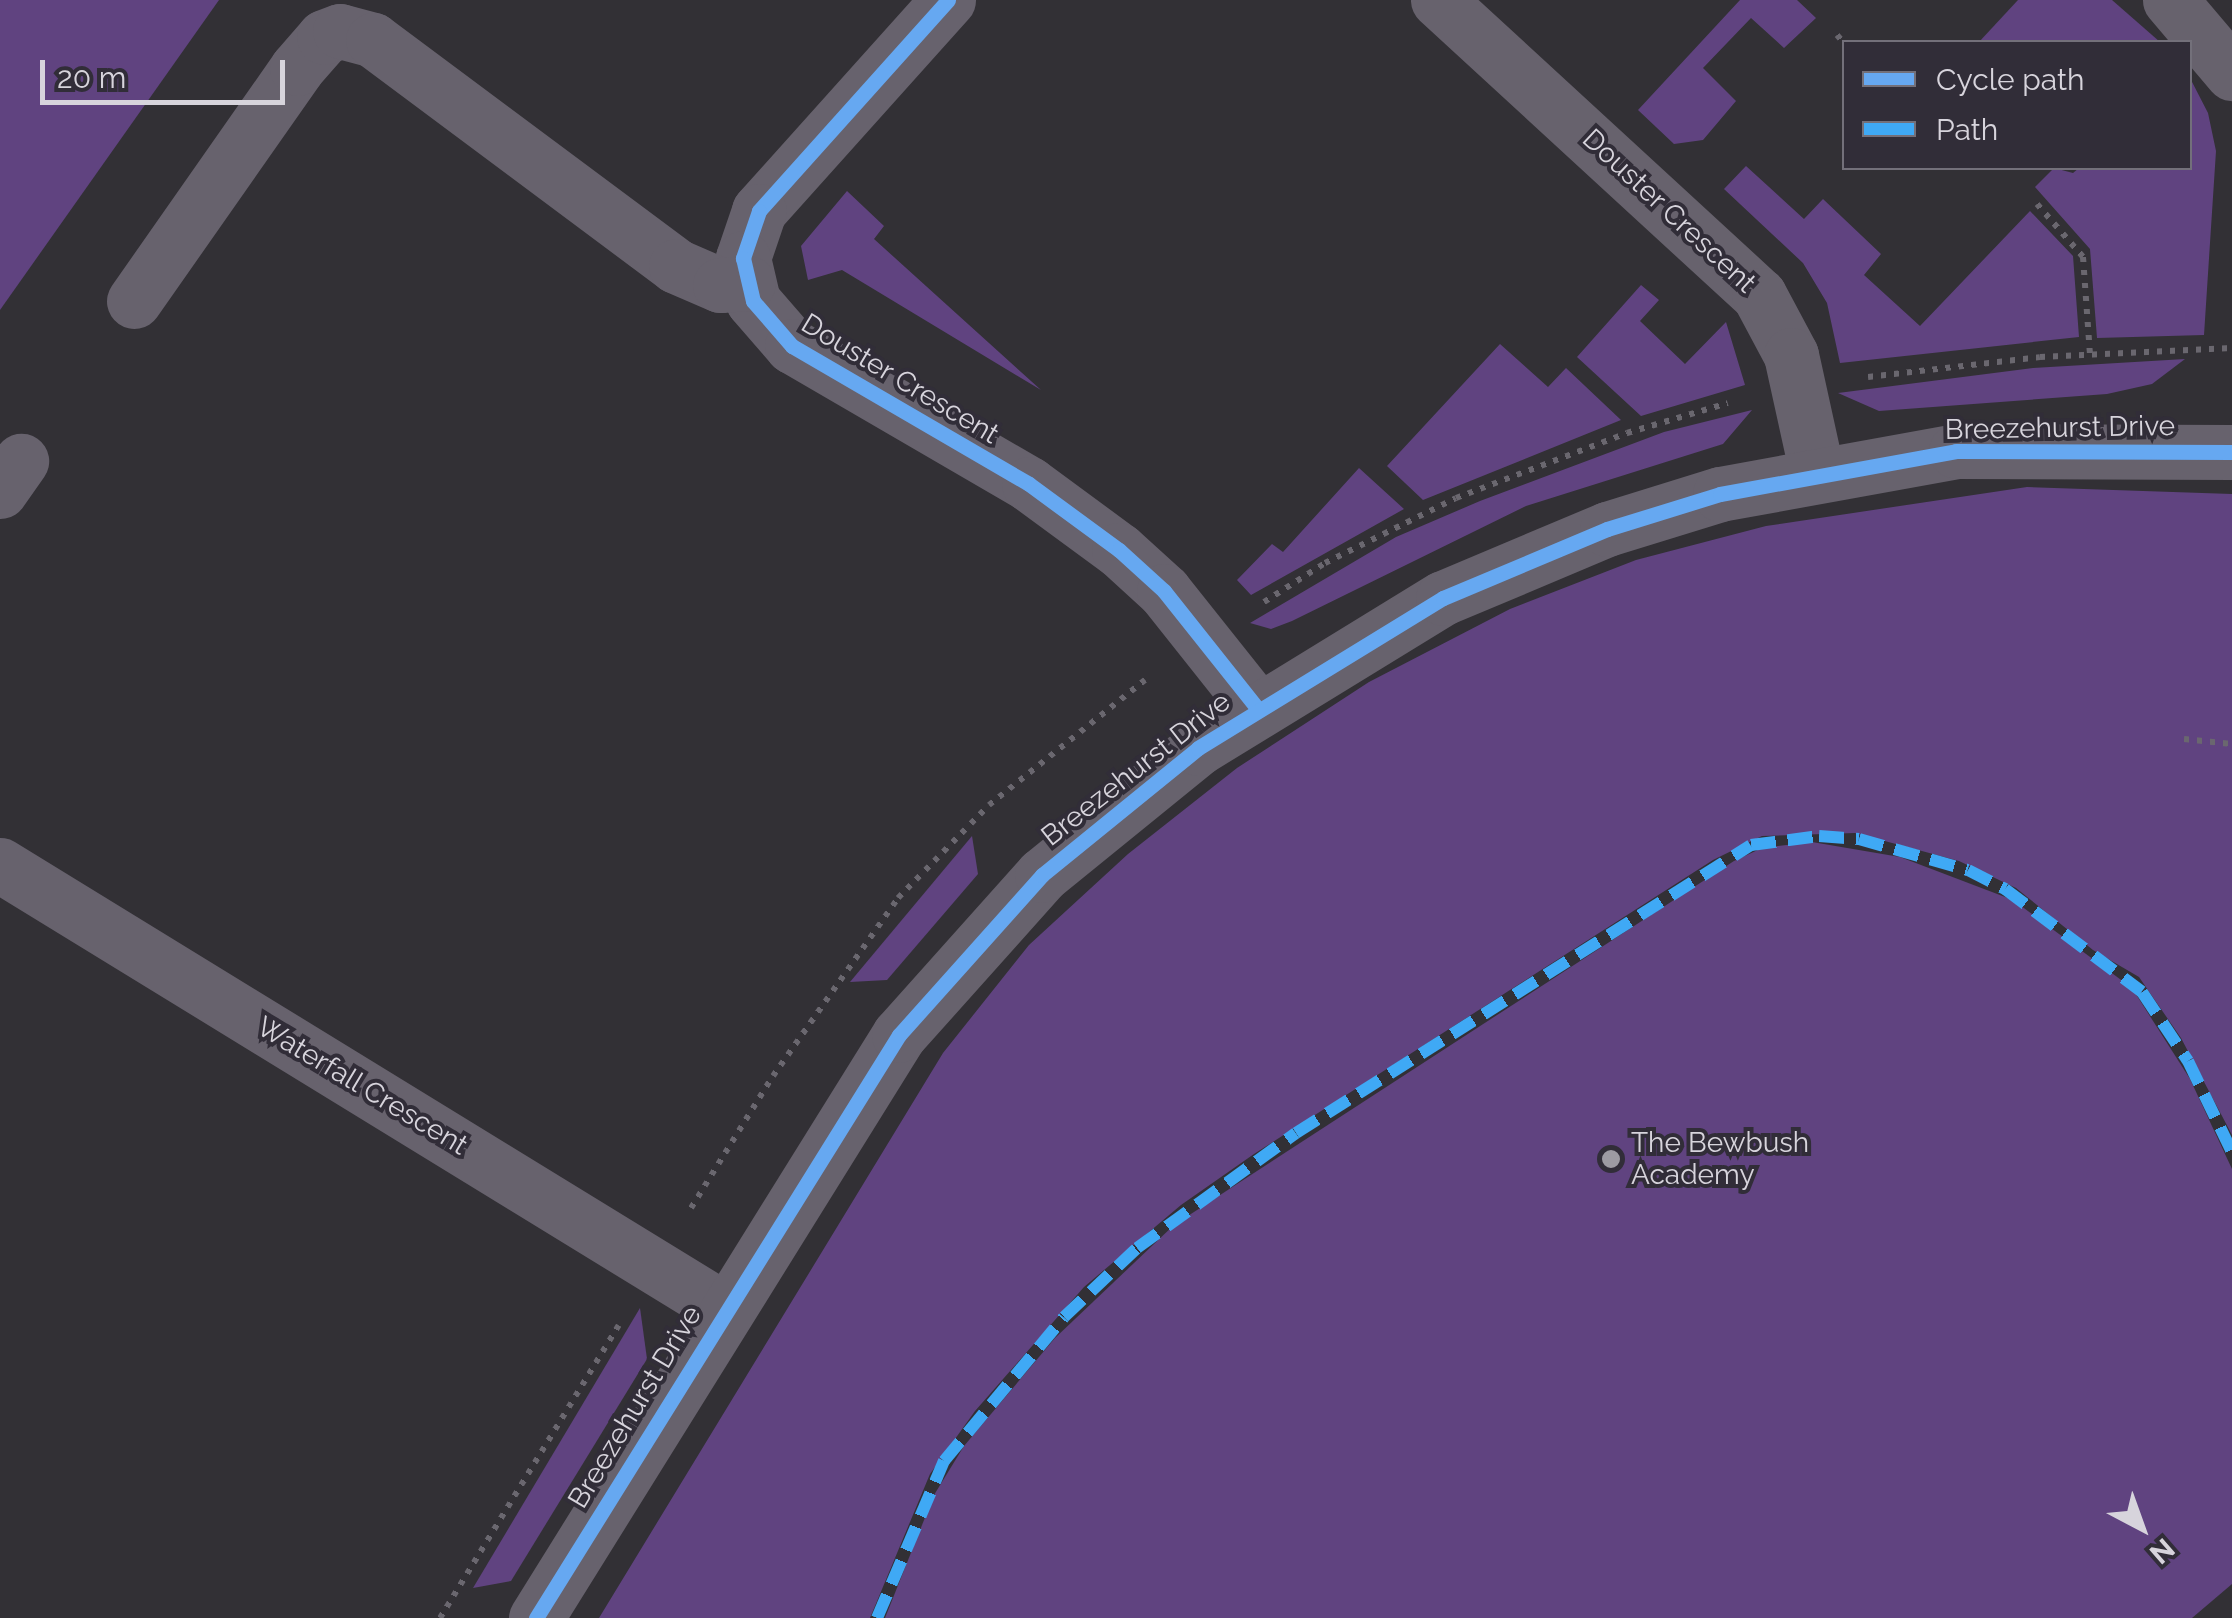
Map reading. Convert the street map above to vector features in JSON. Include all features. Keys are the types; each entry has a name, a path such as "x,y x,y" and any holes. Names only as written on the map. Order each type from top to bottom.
{"street":[{"name":"Douster Crescent","path":"948,0 759,211 746,235 748,283 763,318 792,346 1029,484 1119,550 1164,590 1257,708"},
{"name":"Douster Crescent","path":"1438,0 1759,295 1791,356 1817,473"},
{"path":"2170,0 2232,72"},
{"path":"134,300 296,68 324,37 340,30 373,40 676,266 720,285 748,283"},
{"name":"Breezehurst Drive","path":"536,1618 870,1076 970,948 1079,841 1257,708 1443,598 1551,550 1720,494 1817,473 1956,452 2232,452"},
{"name":"Waterfall Crescent","path":"0,865 724,1309"}],"path":[{"path":"1837,35 1842,40"},
{"path":"2036,204 2083,257 2090,354"},
{"path":"2184,739 2232,744"}],"shaded area":[{"path":"0,0 219,0 0,310"},
{"path":"1740,0 1797,0 1816,18 1784,48 1751,18 1703,68 1736,101 1703,140 1674,144 1638,110"},
{"path":"2018,0 2112,0 2158,40 1981,40"},
{"path":"2192,82 2208,113 2216,151 2204,335 2097,338 2090,249 2035,187 2052,170 2192,170"},
{"path":"1746,166 1804,219 1823,199 1881,254 1864,275 1920,326 2030,211 2073,256 2079,337 1840,363 1827,303 1803,263 1724,189"},
{"path":"847,191 884,226 874,239 1041,390 842,270 808,280 801,246"},
{"path":"1641,285 1659,300 1640,321 1685,364 1726,322 1745,385 1641,416 1577,357"},
{"path":"1500,344 1548,387 1566,368 1621,420 1423,500 1387,466"},
{"path":"2185,359 2152,384 2107,394 1879,411 1838,393 2033,368"},
{"path":"1752,410 1723,444 1526,506 1271,629 1250,623 1396,537 1480,501 1664,432"},
{"path":"1359,468 1404,509 1251,595 1237,580 1272,544 1283,552"},
{"path":"2027,487 2232,494 2232,1135 2181,1038 2139,977 2093,950 2016,888 1959,861 1855,833 1762,836 1713,860 1254,1154 1181,1205 1084,1287 975,1411 930,1474 870,1618 599,1618 943,1053 1029,945 1128,854 1237,768 1369,682 1510,609 1636,560 1766,526"},
{"path":"972,836 978,874 887,980 850,982"},
{"name":"The Bewbush Academy","path":"1812,842 1900,857 2013,900 2132,988 2190,1079 2232,1169 2232,1584 2192,1618 885,1618 934,1495 964,1446 1055,1338 1174,1225 1734,861 1762,848"},
{"path":"640,1308 647,1359 511,1581 473,1588"}],"marked path":[{"path":"877,1618 944,1461 1064,1317 1137,1248 1296,1133 1751,845 1819,836 1859,839 1968,870 2005,889 2142,992 2188,1061 2232,1152"}],"cycle path":[{"path":"948,0 759,211 743,258 753,301 792,346 1029,484 1119,550 1164,591 1257,708"},
{"path":"536,1618 899,1035 1042,875 1198,748 1443,598 1607,529 1720,494 1956,451 2232,452"}],"place":[{"name":"The Bewbush Academy","path":"1611,1159"}]}
